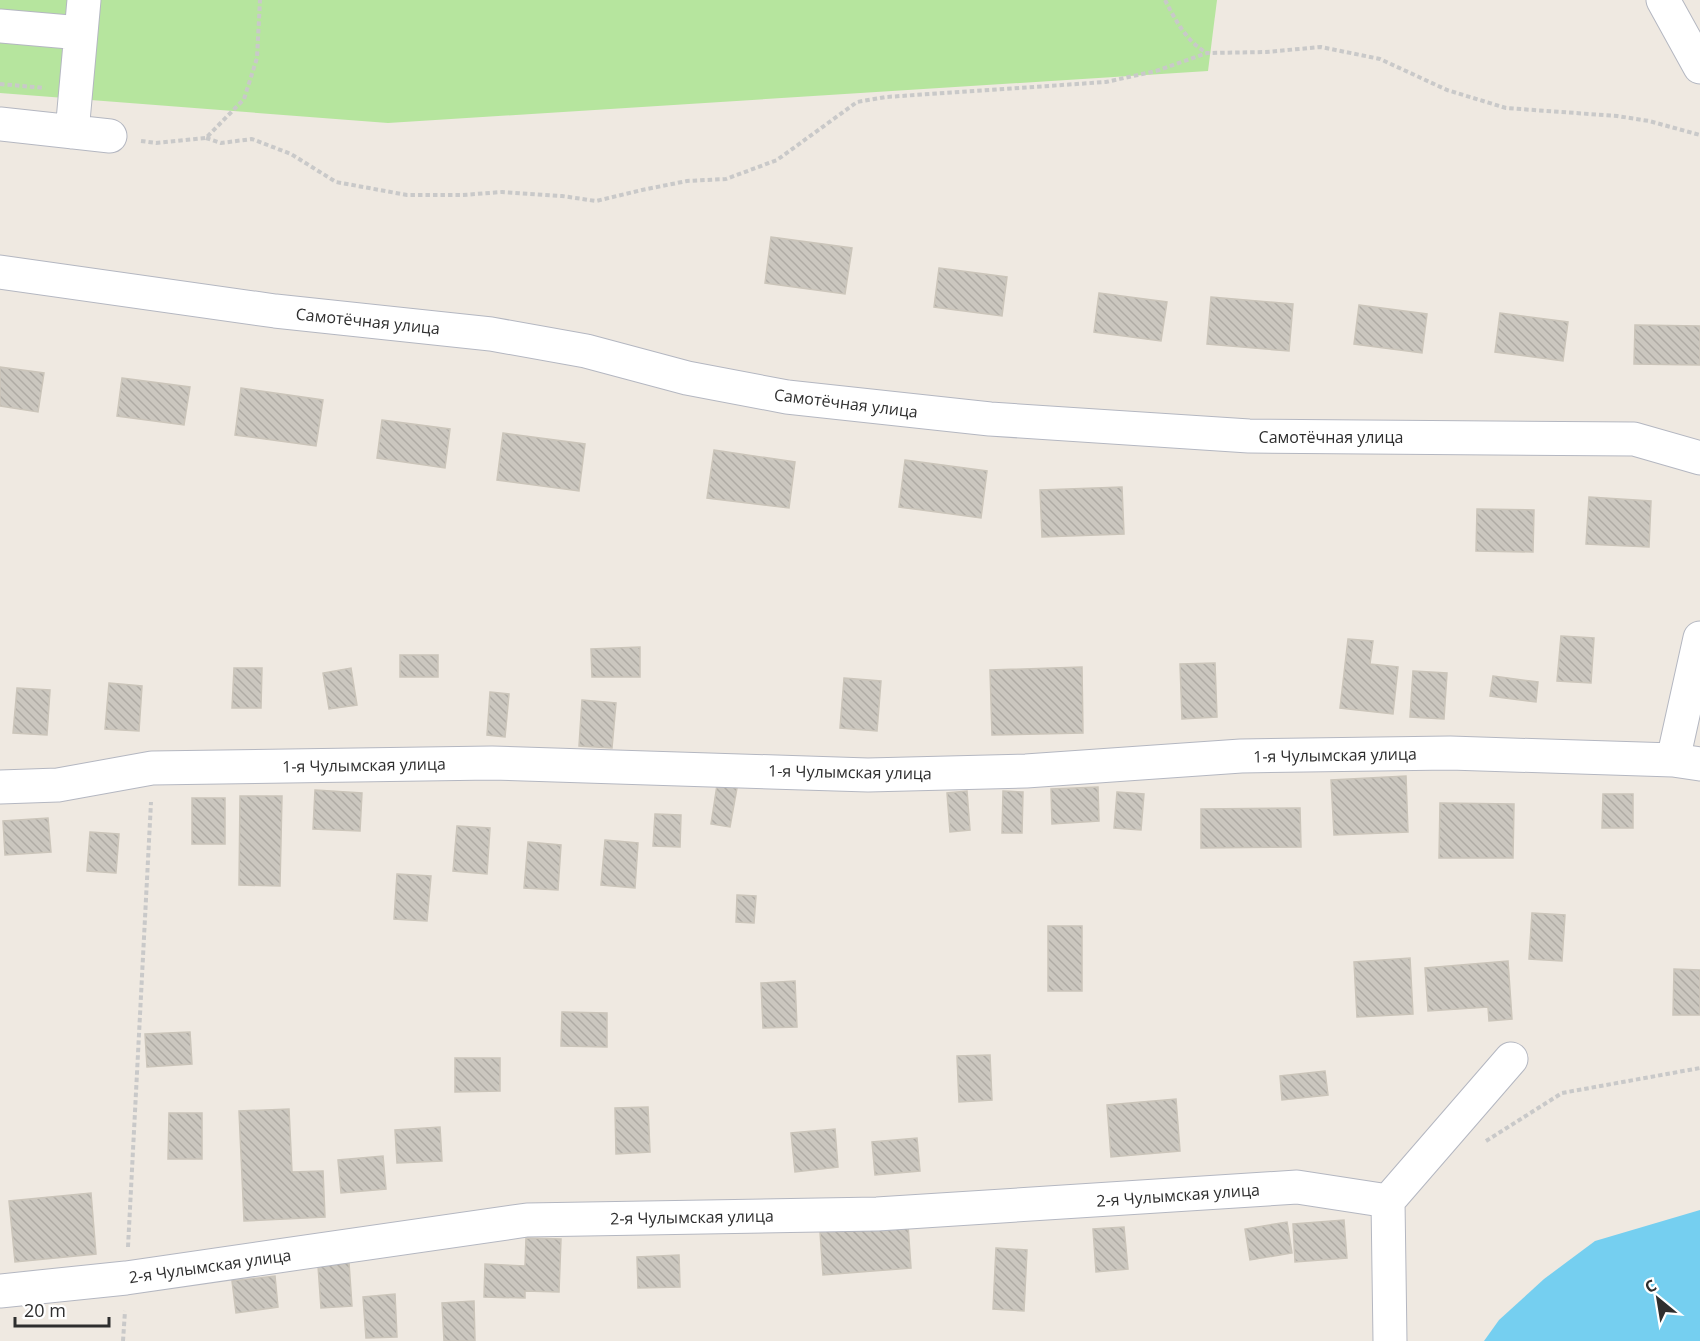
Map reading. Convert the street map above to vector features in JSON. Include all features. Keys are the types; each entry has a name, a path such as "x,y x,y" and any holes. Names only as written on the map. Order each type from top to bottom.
{"street":[{"path":"72,132 84,0"},
{"path":"1663,0 1700,67"},
{"path":"0,26 81,33"},
{"path":"0,124 111,136"},
{"name":"Самотёчная улица","path":"0,272 275,311 491,334 586,351 687,378 787,397 990,419 1248,436 1634,439 1700,458"},
{"path":"1687,762 1700,638"},
{"name":"1-я Чулымская улица","path":"0,787 58,785 152,768 492,763 868,775 1026,771 1253,756 1449,753 1687,762"},
{"path":"1390,1341 1388,1201 1511,1059"},
{"name":"2-я Чулымская улица","path":"0,1291 126,1278 527,1220 877,1214 1297,1187 1388,1201"}],"path":[{"path":"206,138 244,99 257,58 260,0"},
{"path":"1165,0 1177,24 1195,46 1207,53"},
{"path":"111,136 156,143 206,138 221,143 252,139 291,154 336,182 407,195 502,192 596,201 687,181 726,178 777,160 857,102 886,97 1106,82 1156,72 1207,53 1266,52 1322,46 1380,59 1447,90 1506,108 1617,116 1649,121 1700,135"},
{"path":"0,84 76,90"},
{"path":"123,1341 152,768"},
{"path":"1477,1147 1562,1093 1700,1068"}],"green space":[{"path":"0,0 1217,0 1208,71 388,123 0,93"}],"water":[{"path":"1700,1210 1700,1341 1484,1341 1499,1320 1544,1279 1595,1241"}],"building":[{"path":"771,237 852,248 845,294 765,283"},
{"path":"939,268 1007,277 1002,316 934,307"},
{"path":"1099,293 1167,302 1161,341 1094,332"},
{"path":"1211,297 1293,304 1289,351 1207,344"},
{"path":"1359,305 1427,314 1422,353 1354,344"},
{"path":"1500,313 1568,322 1563,361 1495,352"},
{"path":"1635,325 1700,326 1700,365 1634,364"},
{"path":"0,367 44,373 38,412 0,406"},
{"path":"122,378 190,387 184,425 117,416"},
{"path":"241,388 323,400 316,446 235,435"},
{"path":"382,420 450,429 445,468 377,458"},
{"path":"503,433 585,444 579,491 497,480"},
{"path":"714,450 795,462 789,508 707,498"},
{"path":"905,460 987,471 981,518 899,507"},
{"path":"1122,487 1124,534 1042,537 1040,490"},
{"path":"1589,497 1651,501 1649,547 1586,544"},
{"path":"1477,509 1534,510 1533,552 1476,551"},
{"path":"1561,636 1594,638 1591,683 1557,681"},
{"path":"1348,639 1373,641 1370,664 1398,667 1393,714 1340,708"},
{"path":"640,647 640,677 592,677 591,649"},
{"path":"400,655 438,655 438,677 400,677"},
{"path":"1215,663 1217,717 1182,719 1180,664"},
{"path":"1082,667 1083,733 992,735 990,670"},
{"path":"234,668 262,668 261,708 232,708"},
{"path":"351,668 357,705 329,709 323,673"},
{"path":"1413,671 1447,673 1444,719 1410,717"},
{"path":"1493,676 1538,682 1536,702 1490,696"},
{"path":"844,678 881,681 877,731 840,728"},
{"path":"109,683 142,686 139,731 105,729"},
{"path":"17,688 50,690 47,735 13,733"},
{"path":"490,692 509,694 505,737 487,735"},
{"path":"582,700 616,703 612,748 579,746"},
{"path":"1406,776 1408,832 1334,835 1331,780"},
{"path":"717,785 737,788 730,827 711,824"},
{"path":"1098,787 1099,821 1052,824 1051,789"},
{"path":"315,790 362,793 360,831 313,829"},
{"path":"967,791 970,830 950,832 947,793"},
{"path":"1003,791 1023,792 1022,833 1002,833"},
{"path":"1117,792 1144,794 1141,830 1114,828"},
{"path":"1603,794 1633,794 1633,828 1602,828"},
{"path":"240,796 282,796 280,886 239,885"},
{"path":"192,798 225,798 225,844 192,844"},
{"path":"1440,803 1514,804 1513,858 1439,858"},
{"path":"1300,808 1301,847 1201,848 1201,809"},
{"path":"655,814 681,815 680,847 653,846"},
{"path":"48,818 51,852 5,855 3,821"},
{"path":"457,826 490,828 487,874 453,871"},
{"path":"90,832 119,834 116,873 87,871"},
{"path":"605,840 638,843 635,888 601,885"},
{"path":"528,842 561,845 558,890 524,888"},
{"path":"397,874 431,876 427,921 394,919"},
{"path":"737,895 756,896 754,923 736,922"},
{"path":"1532,913 1565,915 1562,961 1529,959"},
{"path":"1048,926 1082,926 1082,991 1048,991"},
{"path":"1410,958 1413,1014 1357,1017 1354,962"},
{"path":"1508,961 1512,1019 1489,1021 1488,1007 1428,1011 1425,968"},
{"path":"1674,969 1700,970 1700,1015 1673,1015"},
{"path":"795,981 797,1027 763,1028 761,983"},
{"path":"562,1012 607,1013 607,1047 561,1046"},
{"path":"190,1032 192,1064 147,1067 145,1034"},
{"path":"990,1055 992,1100 959,1102 957,1056"},
{"path":"455,1058 500,1058 500,1091 455,1092"},
{"path":"1325,1071 1328,1095 1282,1100 1280,1076"},
{"path":"1176,1099 1180,1151 1111,1157 1107,1105"},
{"path":"648,1107 650,1152 616,1154 615,1108"},
{"path":"289,1109 292,1172 323,1171 325,1217 244,1221 239,1111"},
{"path":"169,1113 202,1113 202,1159 168,1159"},
{"path":"440,1127 442,1161 397,1163 395,1130"},
{"path":"835,1129 838,1167 795,1172 791,1133"},
{"path":"917,1138 920,1171 875,1175 872,1142"},
{"path":"383,1156 386,1189 341,1193 338,1160"},
{"path":"91,1193 96,1254 15,1262 9,1201"},
{"path":"1344,1220 1347,1258 1295,1262 1293,1224"},
{"path":"1287,1222 1292,1253 1250,1260 1245,1229"},
{"path":"908,1225 911,1268 823,1275 820,1232"},
{"path":"1124,1227 1128,1269 1096,1272 1093,1229"},
{"path":"526,1238 561,1239 559,1292 525,1291 525,1298 484,1297 485,1264 525,1266"},
{"path":"996,1248 1027,1250 1024,1311 993,1309"},
{"path":"679,1255 680,1287 638,1288 637,1257"},
{"path":"349,1263 352,1306 321,1308 318,1266"},
{"path":"275,1276 278,1307 236,1313 232,1281"},
{"path":"395,1294 397,1337 366,1338 363,1297"},
{"path":"474,1301 475,1341 444,1341 442,1303"}]}
